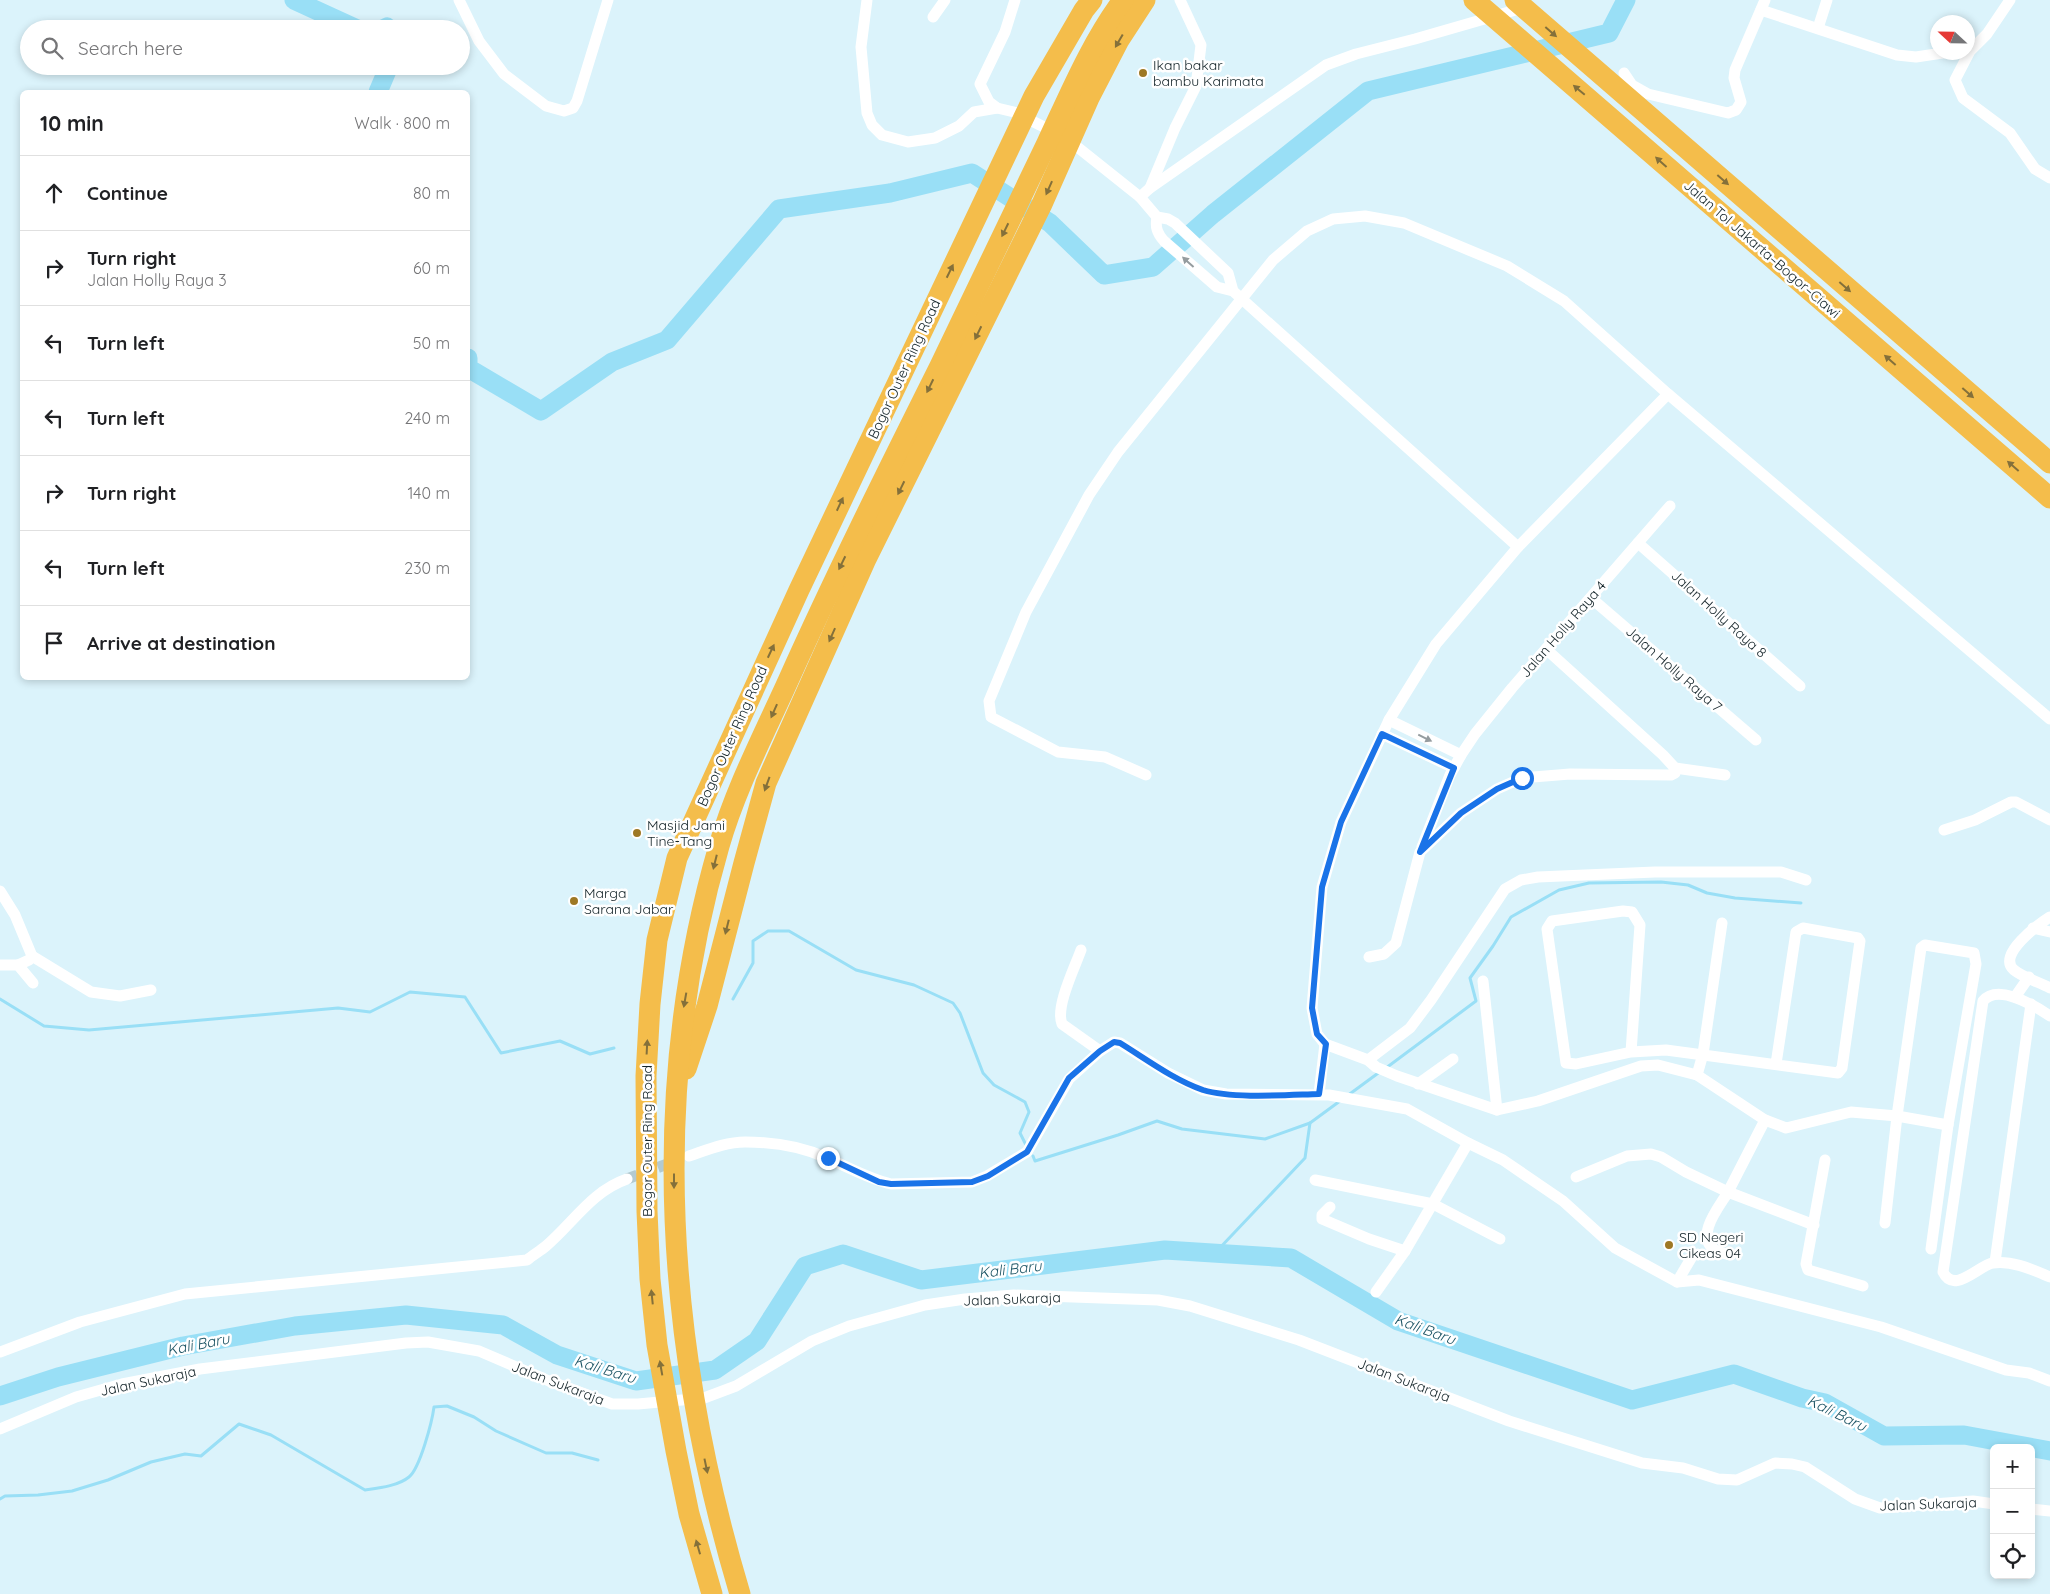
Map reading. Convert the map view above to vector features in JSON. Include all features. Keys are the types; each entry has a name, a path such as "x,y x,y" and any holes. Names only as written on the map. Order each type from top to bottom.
{"highway":[{"path":"1051,64 1078,0"},
{"name":"Bogor Outer Ring Road","path":"712,1594 689,1514 657,1345 650,1279 647,1211 646,1076 650,1004 657,940 677,858 802,584 1034,96 1051,64 1092,0"},
{"name":"Bogor Outer Ring Road","path":"740,1594 714,1505 684,1339 678,1284 674,1202 676,1097 682,1020 702,914 720,842 748,768 829,591 1104,26 1123,0"},
{"path":"676,1097 707,1006 766,783 866,559 1042,204 1089,98 1119,40 1145,0"},
{"name":"Jalan Tol Jakarta–Bogor–Ciawi","path":"1474,0 2050,498"},
{"name":"Jalan Tol Jakarta–Bogor–Ciawi","path":"1514,0 2050,463"}],"street":[{"path":"459,0 469,20"},
{"path":"470,23 479,41 504,74 546,106 564,111 573,108 577,101 608,0"},
{"path":"867,0 861,47 867,113 872,125 882,135 908,142 935,138 959,126 974,112 997,108"},
{"path":"933,18 945,0"},
{"path":"1015,0 1006,32 980,84 988,102 997,108 1014,112 1066,138 1140,197 1157,217 1168,219 1220,265 1228,273 1233,291"},
{"path":"1150,188 1175,128 1196,86 1201,46 1180,0"},
{"path":"1140,197 1150,188 1326,65 1356,54 1519,9 1527,0"},
{"path":"1818,28 1827,0"},
{"path":"1975,45 1987,34 2010,0"},
{"path":"1624,73 1632,85 1648,94 1728,112 1736,110 1741,102 1734,78 1735,70 1763,5 1818,28 1897,55 1916,57 1930,55"},
{"path":"1965,60 1955,80 1963,98 2010,132 2035,169 2050,178"},
{"path":"1146,774 1105,757 1058,752 991,717 988,701 1026,612 1089,495 1118,452 1243,300 1273,260 1307,231 1333,219 1365,216 1404,223 1507,266 1564,301 1668,394 2050,719"},
{"path":"1157,217 1155,225 1158,235 1164,241 1216,287 1233,291 1518,547"},
{"path":"1668,394 1518,547 1436,644 1389,720 1341,822 1322,887 1312,1008 1317,1034 1326,1044 1397,1076 1496,1110 1538,1101 1640,1066 1658,1065 1697,1075 1765,1120 1786,1128 1851,1112 1897,1116 1948,1125"},
{"name":"Jalan Holly Raya 4","path":"1369,957 1384,954 1396,942 1420,852 1454,768 1461,756 1492,711 1670,506"},
{"name":"Jalan Holly Raya 8","path":"1638,543 1800,686"},
{"name":"Jalan Holly Raya 7","path":"1592,598 1756,740"},
{"path":"1546,649 1675,768 1725,775"},
{"path":"1389,720 1461,756"},
{"path":"1382,734 1454,768"},
{"path":"1420,852 1461,813 1497,789 1522,778 1570,774 1671,776 1675,773 1675,768"},
{"path":"1944,830 1975,820 2011,802 2016,802 2050,820"},
{"path":"1372,1064 1410,1028 1432,1000 1505,889 1512,884 1538,877 1654,872 1781,872 1806,880"},
{"path":"0,891 14,915 32,956 91,992 120,996 152,990"},
{"path":"1631,1052 1640,924 1632,912 1623,911 1552,921 1548,925 1547,930 1566,1063 1576,1064 1631,1052 1666,1050 1838,1073 1842,1068 1860,948 1858,938 1803,928 1796,932 1776,1064"},
{"path":"2050,917 2033,928 2010,958 2010,964 2014,970 2050,988"},
{"path":"1697,1075 1703,1054 1722,923"},
{"path":"2033,928 2050,932"},
{"path":"1885,1223 1897,1116 1921,948 1925,945 1972,952 1976,955 1976,964 1948,1125 1931,1249"},
{"path":"1081,950 1061,1008 1060,1020 1062,1024 1100,1051"},
{"path":"0,965 18,965 29,960 32,956"},
{"path":"18,965 33,982"},
{"path":"2015,997 2029,977"},
{"path":"1483,982 1496,1110"},
{"path":"2050,1016 2015,997 1991,995 1986,996 1983,1001 1943,1272 1946,1277 1959,1281 1995,1262 2026,1268 2050,1276"},
{"path":"1995,1262 2031,1004"},
{"path":"689,1156 727,1144 744,1142 776,1144 815,1153 879,1182 891,1184 959,1184 972,1182 988,1176 1030,1149 1069,1078 1100,1051 1114,1042 1120,1043 1168,1073 1203,1090 1226,1094 1324,1094 1407,1109 1503,1160 1563,1201 1615,1248 1677,1282 1699,1280 1881,1327 2006,1370 2029,1373 2050,1381"},
{"path":"1324,1094 1326,1044"},
{"path":"1418,1084 1453,1059"},
{"path":"1731,1255 1715,1250 1707,1234 1708,1225 1728,1192 1765,1120"},
{"path":"1376,1292 1405,1251 1468,1143"},
{"path":"1576,1177 1627,1156 1650,1154 1661,1157 1686,1172 1728,1192 1814,1225"},
{"path":"1825,1160 1806,1264 1808,1270 1813,1273 1863,1286"},
{"path":"0,1352 80,1322 185,1294 527,1260 546,1246 577,1214 603,1191 627,1179"},
{"path":"1316,1180 1433,1204 1500,1239"},
{"path":"1330,1207 1322,1216 1322,1219 1369,1239 1405,1251"},
{"path":"1677,1282 1692,1255"},
{"name":"Jalan Sukaraja","path":"0,1429 76,1397 122,1384 200,1369 413,1342 428,1342 479,1351 549,1381 612,1404 638,1404 704,1398 736,1386 812,1341 849,1326 924,1305 1014,1295 1144,1298 1190,1306 1299,1340 1509,1421 1642,1464 1683,1468 1718,1479 1737,1480 1776,1463 1792,1464 1805,1468 1855,1499 1880,1508 1973,1501 1990,1503"},
{"path":"2035,1509 2050,1511"}],"waterway":[{"path":"294,0 337,20"},
{"path":"470,369 541,411 612,362 667,340 779,209 890,193 972,173 1050,223 1104,275 1153,267 1213,214 1368,91 1609,33 1626,0"},
{"path":"379,90 385,75"},
{"path":"1386,1068 1476,1001 1470,978 1511,917 1559,890 1589,883 1661,882 1688,885 1707,893 1735,898 1801,903"},
{"path":"733,999 753,963 753,941 768,931 789,931 856,970 914,985 953,1003 960,1013 983,1073 994,1085 1025,1102 1029,1112 1020,1133 1027,1147"},
{"path":"0,999 44,1026 89,1030 338,1008 370,1012 410,992 465,997 501,1053 560,1041 590,1054 614,1048"},
{"path":"1347,1096 1381,1071"},
{"path":"1215,1253 1305,1158 1310,1123 1340,1101"},
{"path":"1033,1156 1035,1161 1157,1121 1182,1129 1265,1139 1310,1123"},
{"name":"Kali Baru","path":"0,1396 58,1377 183,1346 295,1326 406,1315 503,1325 557,1355 636,1381 715,1370 757,1341 805,1266 843,1254 921,1280 1165,1250 1291,1258 1398,1321 1632,1400 1734,1374 1802,1398 1825,1403 1884,1436 1964,1435 2050,1451"},
{"path":"0,1499 5,1496 72,1491 108,1480 151,1462 185,1454 201,1456 239,1424 271,1435 365,1490 394,1485 405,1480 413,1472 425,1444 434,1407 447,1406 474,1417 496,1431 546,1453 572,1453 598,1460"}],"tunnel":[{"path":"627,1179 678,1160"}],"place":[{"name":"Ikan bakar bambu Karimata","path":"1143,73"},
{"name":"Masjid Jami Tine-Tang","path":"637,833"},
{"name":"Marga Sarana Jabar","path":"574,901"},
{"name":"SD Negeri Cikeas 04","path":"1669,1245"}],"route":[{"path":"828,1158 879,1182 891,1184 959,1184 972,1182 988,1176 1027,1152 1069,1078 1100,1051 1114,1042 1120,1043 1168,1073 1203,1090 1226,1094 1319,1094 1326,1044 1317,1034 1312,1008 1322,887 1341,822 1382,734 1454,768 1420,852 1461,813 1497,789 1522,778"}]}
